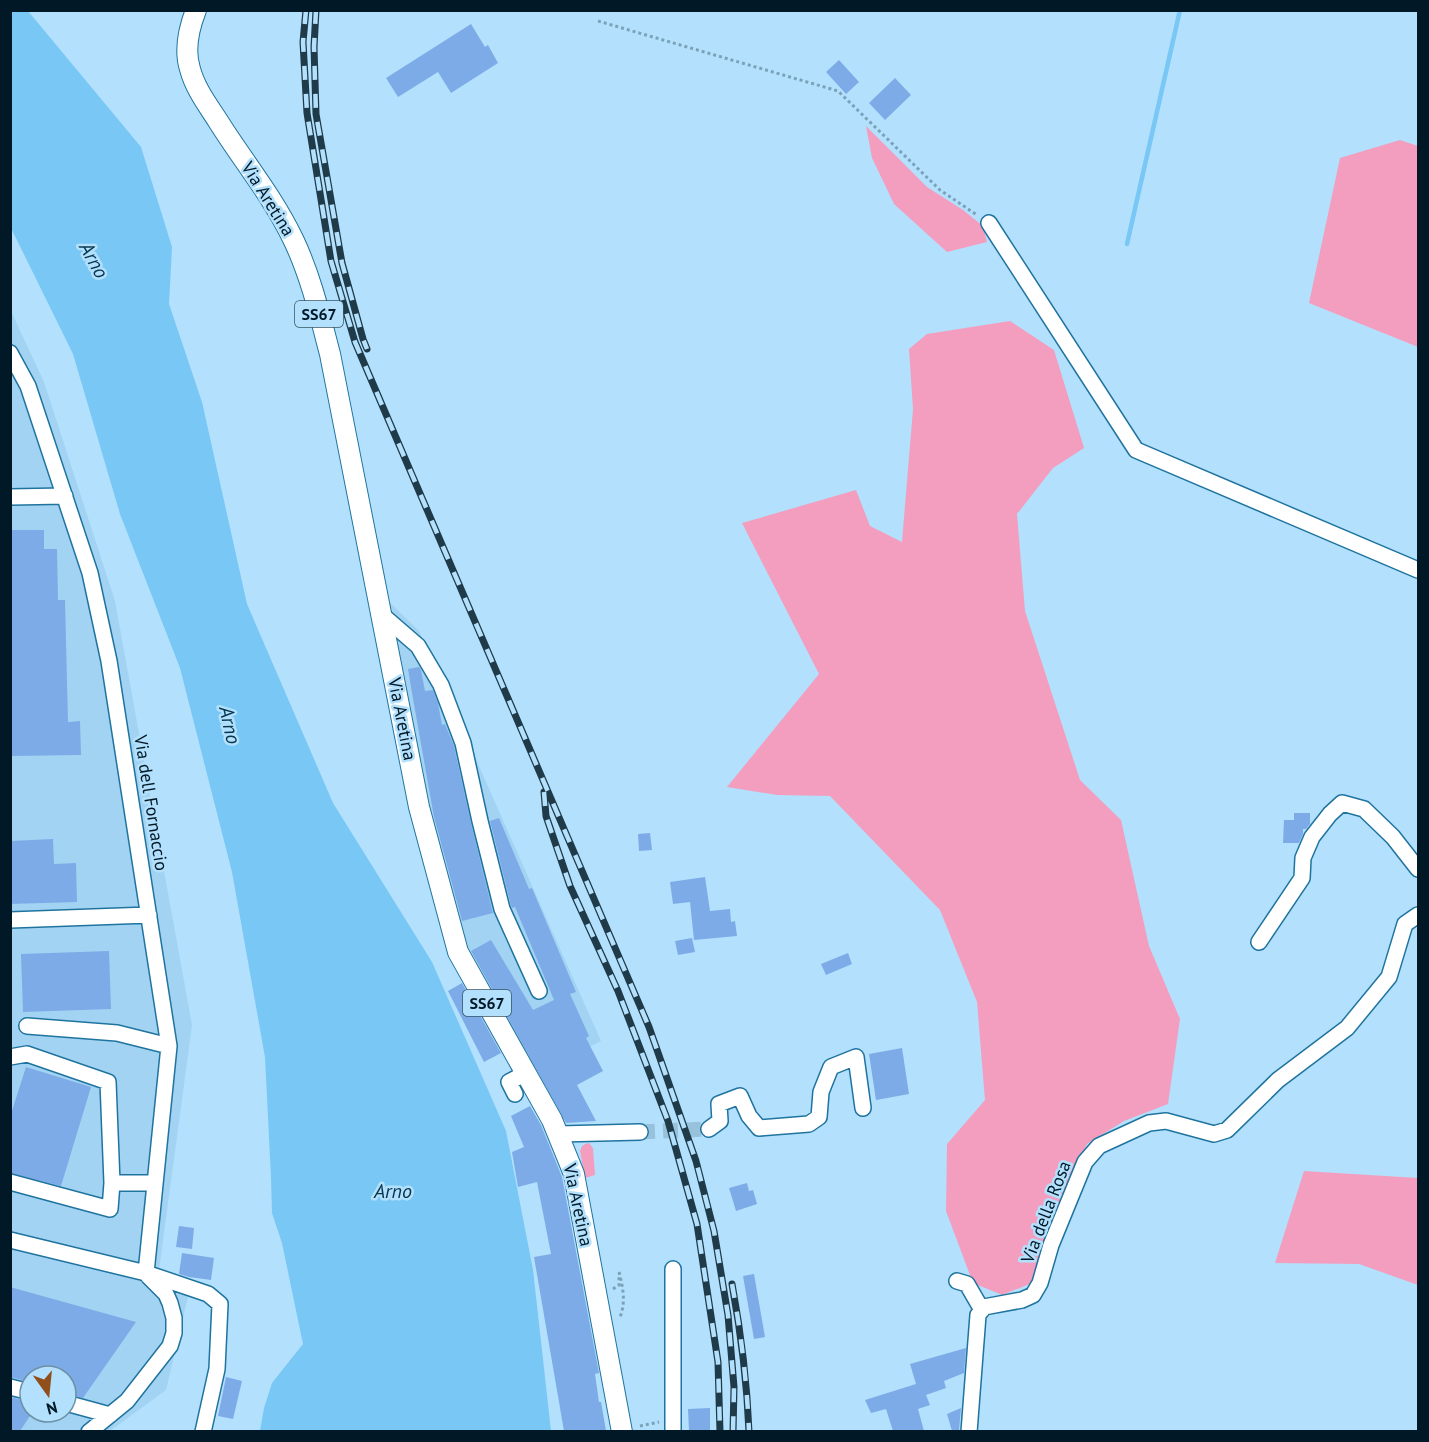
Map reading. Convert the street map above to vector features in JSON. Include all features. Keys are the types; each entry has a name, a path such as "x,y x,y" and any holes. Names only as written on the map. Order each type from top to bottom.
{"main road":[{"name":"Via Aretina","path":"196,10 187,47 189,67 198,90 277,208 295,242 313,290 330,354 419,807 460,966 526,1073 559,1134 574,1174 631,1429"}],"street":[{"path":"989,223 1136,450 1419,570"},
{"name":"Via dell Fornaccio","path":"10,353 28,386 90,573 110,661 169,1046 146,1274"},
{"path":"10,497 65,496"},
{"path":"381,614 418,646 441,685 463,743 502,909 539,991"},
{"path":"1258,942 1302,878 1303,858 1312,837 1330,814 1342,804 1364,809 1393,837 1419,868"},
{"path":"10,920 149,915"},
{"name":"Via della Rosa","path":"982,1310 984,1307 1022,1300 1033,1295 1040,1283 1051,1245 1085,1162 1100,1146 1149,1123 1166,1121 1214,1134 1227,1130 1278,1080 1347,1028 1389,977 1405,924 1419,915"},
{"path":"27,1026 117,1033 169,1046"},
{"path":"10,1057 27,1054 108,1082 112,1183 110,1209 10,1182"},
{"path":"709,1129 720,1121 719,1104 740,1096 749,1116 759,1128 809,1124 819,1117 821,1092 831,1067 856,1057 863,1108"},
{"path":"515,1094 509,1082 526,1073"},
{"path":"559,1134 640,1132"},
{"path":"112,1183 155,1183"},
{"path":"10,1240 146,1274 208,1294 219,1304 217,1369 203,1431"},
{"path":"673,1269 673,1431"},
{"path":"89,1431 127,1401 170,1346 174,1333 174,1318 166,1294 146,1274"},
{"path":"957,1281 967,1284 982,1310 978,1315 969,1431"},
{"path":"78,1406 110,1415"}],"path":[{"path":"598,21 838,91 940,190 989,223"},
{"path":"613,1289 619,1285 619,1272 624,1296 620,1317"},
{"path":"631,1429 655,1423"}],"shaded area":[{"path":"866,126 927,187 983,226 987,242 947,252 894,204 872,158"},
{"path":"1400,140 1418,146 1418,347 1309,303 1340,158"},
{"path":"10,309 44,382 115,601 192,1025 159,1270 191,1284 166,1390 110,1431 11,1431"},
{"path":"1010,321 1054,350 1084,448 1053,468 1017,514 1025,611 1080,780 1121,820 1149,946 1180,1019 1168,1104 1124,1121 1087,1144 1055,1215 1032,1283 1002,1295 973,1283 946,1211 947,1144 985,1100 977,1002 940,910 830,796 777,795 727,787 819,674 742,523 856,490 870,526 902,542 913,409 909,349 927,334"},
{"path":"364,577 419,631 601,1041 522,1082 446,949"},
{"path":"589,1143 593,1148 595,1175 585,1178 580,1151 583,1145"},
{"path":"1304,1171 1418,1178 1418,1285 1359,1264 1275,1263"}],"water":[{"name":"Arno","path":"11,10 28,11 141,147 172,247 169,304 202,402 247,604 333,803 432,962 506,1131 533,1270 551,1431 260,1431 272,1383 303,1344 282,1243 272,1213 265,1057 232,872 180,668 120,514 73,354 11,228"}],"building":[{"path":"471,24 485,47 488,45 498,63 451,93 438,72 398,97 386,78"},
{"path":"839,60 859,82 846,94 826,72"},
{"path":"895,78 911,95 885,120 869,103"},
{"path":"10,530 44,530 44,549 57,549 58,600 65,600 68,722 80,721 81,755 10,756"},
{"path":"419,667 425,691 433,690 442,725 445,724 454,746 493,913 462,921 434,817 412,693 408,669"},
{"path":"1294,813 1310,813 1310,824 1303,829 1299,843 1283,843 1284,820 1294,820"},
{"path":"499,818 529,889 532,888 576,992 570,994 589,1036 586,1038 603,1071 577,1085 596,1121 566,1123 471,951 491,940 533,1010 554,1000 515,907 511,906 490,821"},
{"path":"650,833 652,850 639,851 638,834"},
{"path":"53,839 54,864 76,863 77,902 10,904 10,841"},
{"path":"705,877 710,911 730,909 731,922 735,921 737,936 694,940 690,902 673,904 670,882"},
{"path":"692,938 695,952 678,955 675,941"},
{"path":"109,951 111,1009 23,1012 21,954"},
{"path":"848,953 852,964 826,975 821,964"},
{"path":"462,983 501,1053 484,1062 448,991"},
{"path":"902,1048 909,1094 876,1100 869,1054"},
{"path":"26,1067 91,1087 61,1186 10,1173 10,1117"},
{"path":"530,1106 541,1125 562,1177 599,1373 595,1374 606,1431 564,1431 534,1257 551,1254 537,1182 518,1187 512,1152 524,1147 511,1116"},
{"path":"747,1183 749,1191 753,1190 757,1204 736,1211 729,1188"},
{"path":"179,1226 194,1228 192,1249 176,1247"},
{"path":"182,1253 214,1258 211,1280 179,1274"},
{"path":"754,1274 765,1337 754,1339 743,1276"},
{"path":"10,1287 136,1322 83,1398 78,1397 78,1364 18,1364 18,1379 10,1377"},
{"path":"966,1348 964,1373 944,1381 946,1388 926,1395 930,1405 918,1409 924,1431 893,1431 886,1409 871,1413 865,1400 916,1384 910,1364"},
{"path":"226,1377 242,1381 233,1419 218,1416"},
{"path":"10,1397 18,1399 18,1424 25,1424 20,1431 10,1431"},
{"path":"710,1408 710,1431 689,1431 688,1409"},
{"path":"961,1408 959,1431 952,1431 947,1414"}],"waterway":[{"path":"1127,244 1180,10"}],"tunnel":[{"path":"640,1132 709,1129"}],"railway":[{"path":"306,10 303,42 307,113 331,261 355,342 649,1027 696,1161 714,1231 728,1315 734,1387 733,1432"},
{"path":"316,10 314,47 316,114 342,263 367,349"},
{"path":"544,792 546,816 570,886 618,991 668,1121 697,1224 718,1362 720,1432"},
{"path":"732,1284 743,1358 749,1432"}]}
